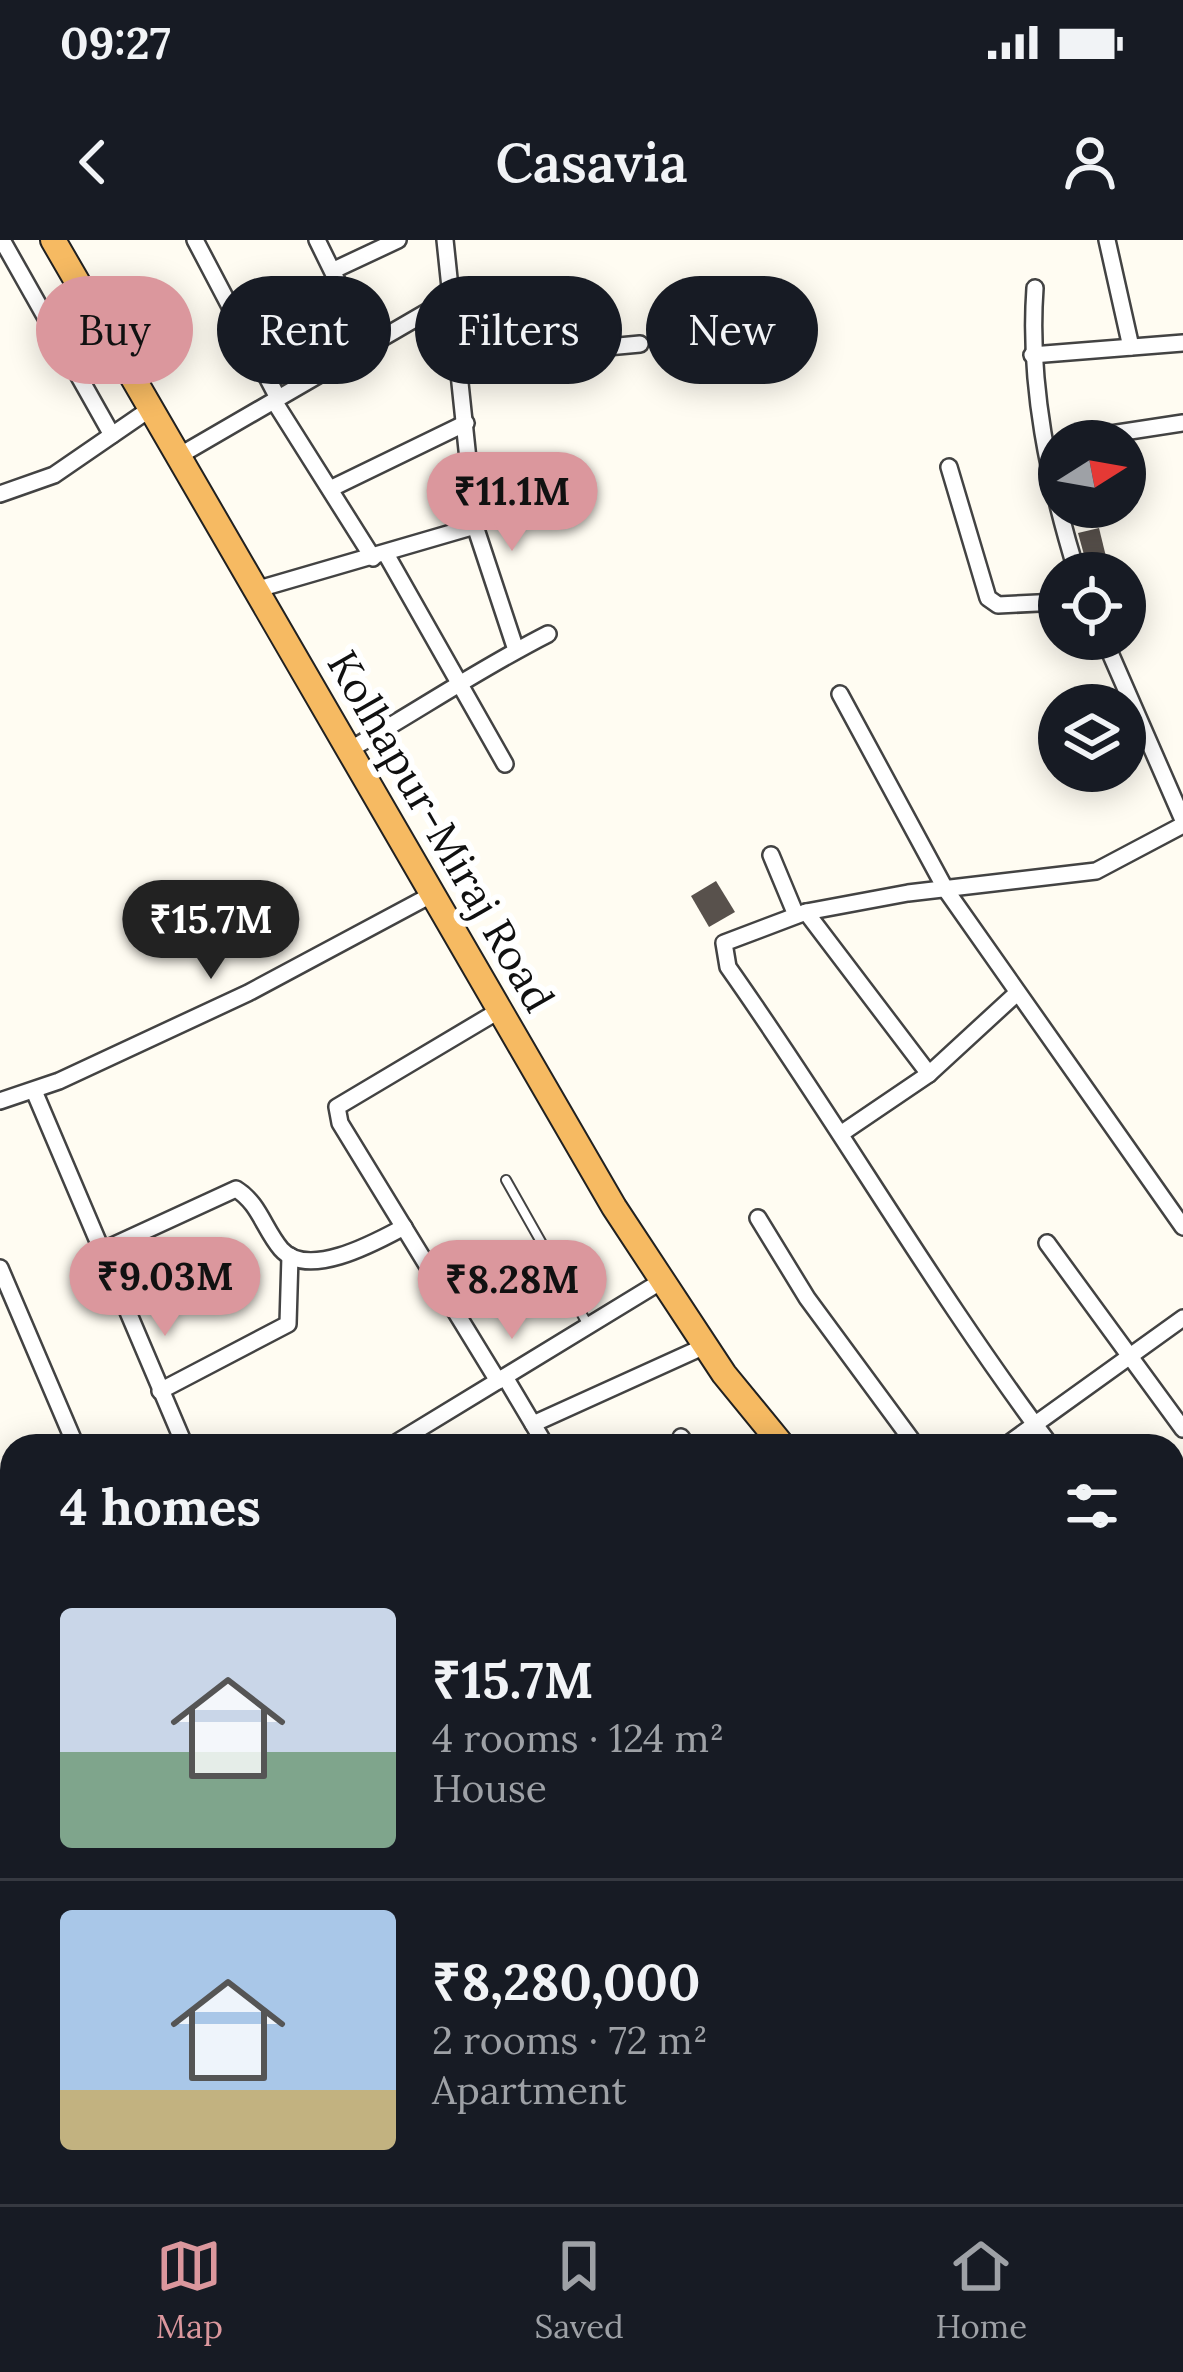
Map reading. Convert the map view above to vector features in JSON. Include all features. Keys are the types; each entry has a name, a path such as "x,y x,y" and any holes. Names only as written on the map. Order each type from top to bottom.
{"highway":[{"name":"Kolhapur-Miraj Road","path":"52,240 660,1282 774,1434"}],"street":[{"path":"2,240 112,435"},
{"path":"195,240 276,399 330,489 380,556 505,764"},
{"path":"317,240 337,276"},
{"path":"334,270 398,240"},
{"path":"445,240 449,276"},
{"path":"1107,240 1131,347"},
{"path":"1035,288 1032,356 1051,420"},
{"path":"1032,356 1183,343"},
{"path":"622,346 640,344"},
{"path":"177,457 302,384"},
{"path":"461,384 475,526 516,650"},
{"path":"0,494 54,476 150,409"},
{"path":"330,489 466,422"},
{"path":"1146,429 1183,423"},
{"path":"949,466 988,598 998,604 1038,603"},
{"path":"255,590 475,526"},
{"path":"349,750 433,703 458,681 548,634"},
{"path":"1042,1434 981,1354 842,1133 724,958 728,939 801,914 1096,871 1183,822 1113,660"},
{"path":"840,694 946,890 1183,1227"},
{"path":"771,855 801,914 929,1074"},
{"path":"0,1101 34,1091 248,993 434,894"},
{"path":"842,1133 929,1074 1017,993"},
{"path":"500,1010 337,1107 340,1123 404,1227 539,1434"},
{"path":"34,1091 179,1434"},
{"path":"99,1252 236,1189 252,1201 290,1256 288,1324 160,1391"},
{"path":"758,1218 807,1298 907,1434"},
{"path":"290,1256 346,1256 404,1227"},
{"path":"1047,1243 1183,1429"},
{"path":"0,1268 71,1434"},
{"path":"411,1434 660,1282"},
{"path":"1021,1434 1183,1318"},
{"path":"533,1424 705,1346"}],"lane":[{"path":"506,1180 588,1326"}],"building":[{"path":"1099,528 1105,552 1083,552 1078,533"},
{"path":"716,881 735,912 709,927 691,896"}]}
